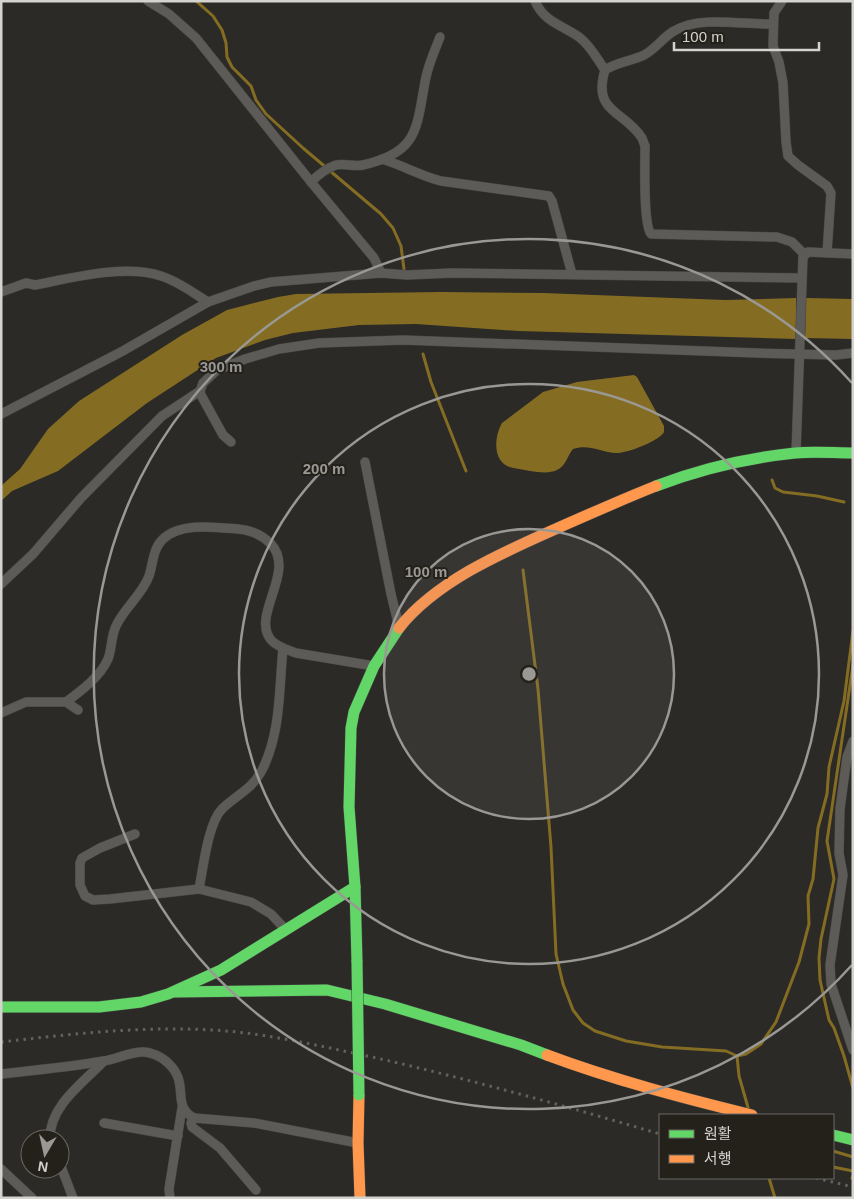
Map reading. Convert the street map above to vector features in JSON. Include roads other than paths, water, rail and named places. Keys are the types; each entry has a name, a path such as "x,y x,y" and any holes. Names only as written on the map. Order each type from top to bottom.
{"main road":[{"path":"360,1198 355,887 349,807 351,728 354,712 374,666 399,627 410,614 427,600 500,553 633,495 680,477 734,462 796,453 853,453"},
{"path":"3,1005 51,1009 113,1006 140,1002 174,992 199,982 221,970 355,887"},
{"path":"174,992 327,990 385,1004 521,1045 587,1070 682,1098 748,1114"},
{"path":"834,1135 853,1140"}],"street":[{"path":"148,1 169,14 196,38 374,258 380,273"},
{"path":"535,1 542,14 550,21 579,37 588,45 605,70"},
{"path":"782,1 774,13 773,46 779,62 783,83 788,156 827,186 831,193 827,253"},
{"path":"773,24 692,24 672,32 641,57 611,66 605,70 601,90 605,104 640,134 645,146 646,214 651,234 777,237 792,242 805,254"},
{"path":"311,182 319,174 337,165 360,165 382,160 405,145 413,135 418,123 428,66 440,37"},
{"path":"382,160 401,165 429,178 441,181 549,196 572,274"},
{"path":"796,453 803,256 808,252 853,254"},
{"path":"1,292 26,283 35,285 112,272 142,271 162,276 208,302"},
{"path":"1,414 113,356 208,302 247,288 272,282 380,273 407,275 452,273 802,278"},
{"path":"1,584 34,554 81,498 162,416 200,391 202,384 217,370 245,359 280,349 319,343 412,340 853,354"},
{"path":"200,391 223,435 231,442"},
{"path":"365,462 390,594 399,627"},
{"path":"66,702 80,692 100,671 107,660 115,627 149,576 156,549 162,540 176,531 200,526 251,530 267,540 276,550 279,560 279,573 266,624 272,641 296,652 374,666"},
{"path":"199,889 212,823 221,810 253,784 267,759 278,710 284,648"},
{"path":"1,713 26,702 66,702 78,710"},
{"path":"853,741 847,757 840,809 838,853 843,875 830,965 831,984 853,1050"},
{"path":"135,834 100,848 82,858 80,863 80,885 85,896 93,900 199,889 251,902 271,914 286,930"},
{"path":"1,1074 104,1061 141,1052 164,1060 174,1069 180,1079 182,1108 169,1189 170,1198"},
{"path":"51,1129 57,1112 81,1083 104,1061"},
{"path":"182,1108 194,1118 254,1123 358,1143"},
{"path":"194,1118 190,1124 192,1127 220,1148 256,1190"},
{"path":"104,1123 178,1136"},
{"path":"1,1168 32,1198"},
{"path":"65,1179 72,1198"}],"waterway":[{"path":"196,1 213,16 222,30 226,43 227,57 232,67 251,86 256,100 266,114 381,214 393,228 401,246 404,269"},
{"path":"423,354 431,382 466,471"},
{"path":"772,480 775,488 783,492 817,496 844,502"},
{"path":"523,570 538,689 551,847 556,954 563,984 573,1010 583,1023 595,1031 626,1041 662,1047 726,1051 737,1056"},
{"path":"749,1111 739,1076 737,1056 746,1054 761,1044 776,1022 799,962 809,924 808,896 813,879 818,828 827,794 829,767 844,701 853,631"},
{"path":"853,665 827,841 834,879 821,939 819,958 820,980 829,1020 834,1028 844,1056 853,1088"},
{"path":"834,1151 853,1157"},
{"path":"834,1167 853,1171"},
{"path":"769,1179 775,1198"}],"railway":[{"path":"1,1042 159,1029 212,1030 253,1034 293,1040 445,1074 659,1134"},
{"path":"820,1179 853,1187"}]}
